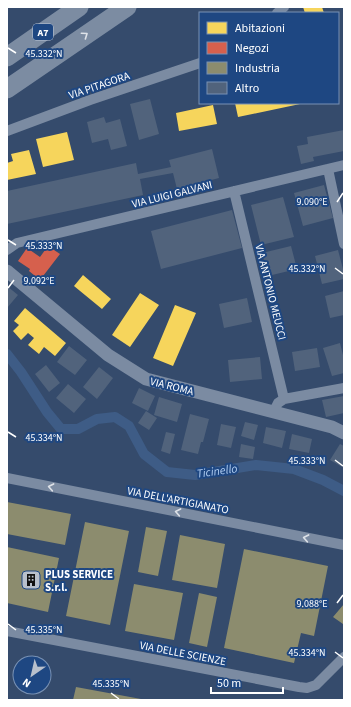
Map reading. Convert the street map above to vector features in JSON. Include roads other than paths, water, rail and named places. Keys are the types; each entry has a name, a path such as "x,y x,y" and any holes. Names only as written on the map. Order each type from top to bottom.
{"highway":[{"name":"A7","path":"7,57 79,7"},
{"name":"A7","path":"7,89 127,7"}],"street":[{"name":"VIA PITAGORA","path":"7,130 199,63"},
{"name":"VIA LUIGI GALVANI","path":"7,250 17,243 344,165"},
{"path":"328,169 344,244"},
{"name":"VIA ANTONIO MEUCCI","path":"234,191 284,399"},
{"name":"VIA ROMA","path":"7,271 108,354 146,379 274,411 332,427 344,433"},
{"path":"274,411 278,403 284,399 344,388"},
{"name":"VIA DELL'ARTIGIANATO","path":"7,478 344,545"},
{"name":"VIA DELLE SCIENZE","path":"7,631 299,688 307,688 316,685 344,657"}],"waterway":[{"name":"Ticinello","path":"7,354 21,372 47,412 61,429 78,429 97,419 115,417 129,426 144,454 167,472 195,475 256,465 294,469 323,480 344,491"}],"place":[{"name":"PLUS SERVICE S.r.l.","path":"31,580"}]}
